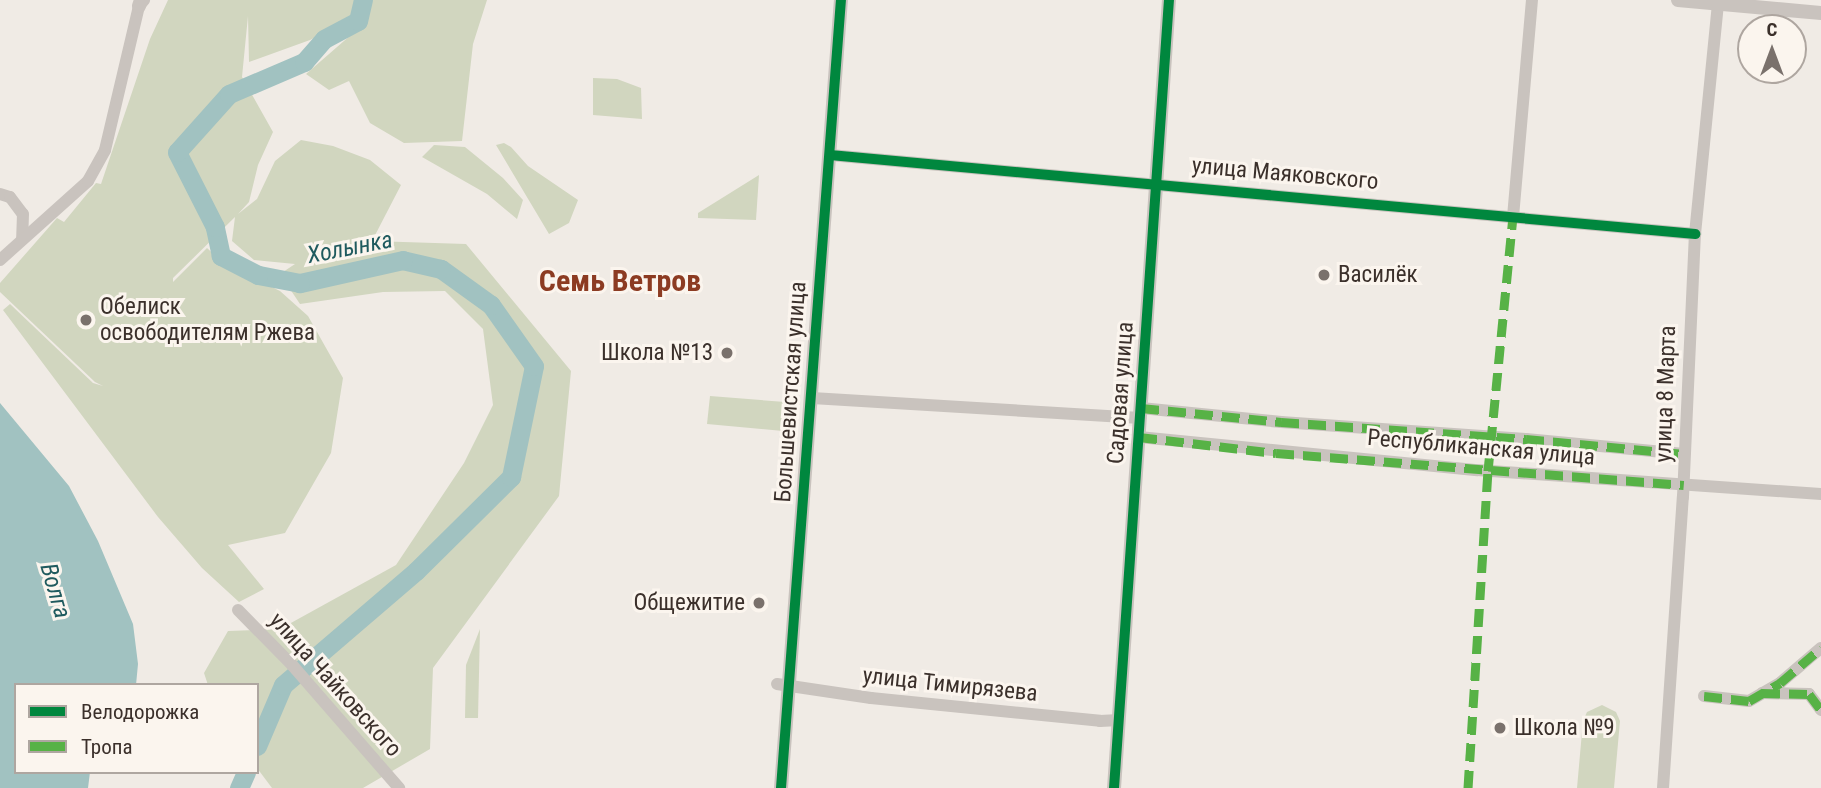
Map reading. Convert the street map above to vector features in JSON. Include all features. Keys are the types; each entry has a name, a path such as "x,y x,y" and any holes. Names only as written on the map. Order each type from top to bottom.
{"street":[{"name":"Большевистская улица","path":"781,788 783,685 812,398 841,0"},
{"name":"Садовая улица","path":"1114,788 1169,0"},
{"path":"1513,217 1532,0"},
{"path":"1678,0 1821,13"},
{"path":"0,260 88,181 105,150 141,2"},
{"name":"улица 8 Марта","path":"1663,788 1684,485 1695,234 1718,3"},
{"name":"улица Маяковского","path":"830,155 1695,234"},
{"path":"0,194 10,197 23,214 22,239"},
{"name":"Республиканская улица","path":"812,398 1281,422 1526,439 1684,454"},
{"name":"Республиканская улица","path":"1139,437 1290,454 1821,494"},
{"name":"улица Чайковского","path":"239,610 293,666 399,788"},
{"path":"1704,696 1749,701 1780,683 1821,648"},
{"name":"улица Тимирязева","path":"783,685 1046,716 1119,720"},
{"path":"1762,693 1809,694 1821,710"}],"green space":[{"path":"168,0 359,0 354,17 310,40 249,62 248,16 242,77 273,132 258,165 249,202 238,214 257,199 275,161 301,140 333,146 370,160 401,185 372,241 466,244 571,371 559,496 433,668 430,749 363,788 272,788 259,771 259,683 207,683 204,673 228,631 280,629 396,565 464,463 493,405 483,329 445,291 383,292 300,304 280,274 295,264 254,260 232,241 235,217 173,278 173,282 207,248 223,263 280,291 308,316 343,378 331,453 285,533 228,545 264,589 239,602 202,568 158,517 3,310 10,304 93,383 103,386 95,382 0,292 0,283 57,218 64,222 96,183 101,184 150,39"},
{"path":"370,0 487,0 473,44 462,141 404,143 370,123 349,81 329,90 306,74 352,34"},
{"path":"593,78 617,79 641,88 642,119 593,115"},
{"path":"504,143 528,166 578,200 569,223 549,234 496,145"},
{"path":"434,145 465,147 503,178 523,200 517,219 487,194 422,157"},
{"path":"759,175 756,220 698,218 698,213"},
{"path":"710,396 785,402 783,431 707,424"},
{"path":"480,629 478,718 465,718 466,665"},
{"path":"1602,705 1616,712 1620,721 1614,788 1577,788 1583,721 1587,712"}],"water":[{"name":"Волга","path":"0,403 69,486 98,541 133,624 138,664 136,683 14,683 14,774 90,774 88,788 0,788"}],"waterway":[{"name":"Холынка","path":"259,741 283,685 416,571 511,477 534,366 491,305 441,269 403,260 300,283 258,275 221,256 215,227 177,152 229,94 304,62 324,39 358,21 363,0"},
{"name":"Холынка","path":"239,788 245,774"}],"marked path":[{"path":"1468,788 1488,471 1513,217"},
{"path":"1141,408 1281,422 1526,439 1684,454"},
{"path":"1139,437 1276,453 1684,485"},
{"path":"1704,696 1749,701 1780,683 1821,648"},
{"path":"1762,693 1809,694 1821,710"}],"cycle path":[{"path":"781,788 841,0"},
{"path":"1114,788 1169,0"},
{"path":"830,155 1695,234"}],"place":[{"name":"Василёк","path":"1324,275"},
{"name":"Обелиск освободителям Ржева","path":"86,320"},
{"name":"Школа №13","path":"727,353"},
{"name":"Общежитие","path":"759,603"},
{"name":"Школа №9","path":"1500,728"}],"district":[{"name":"Семь Ветров","path":"620,281"}]}
